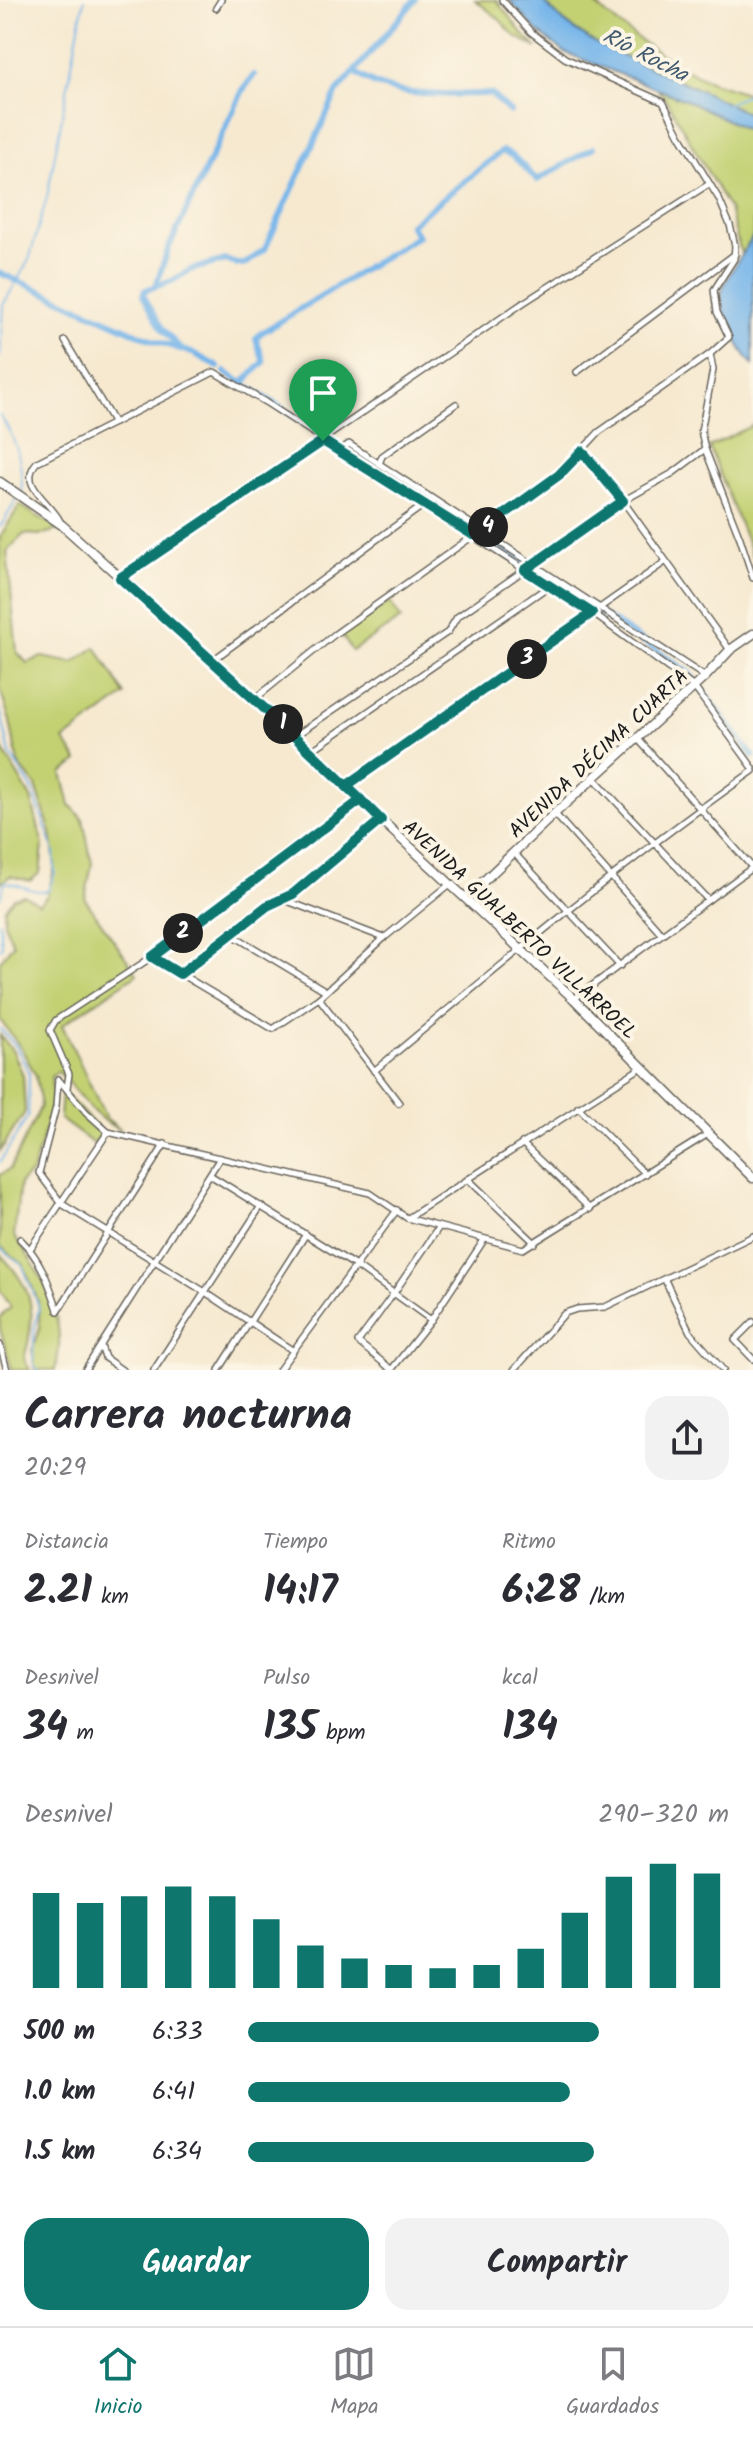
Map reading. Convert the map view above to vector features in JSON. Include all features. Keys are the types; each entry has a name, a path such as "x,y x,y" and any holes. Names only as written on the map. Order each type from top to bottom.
{"main road":[{"name":"AVENIDA GUALBERTO VILLARROEL","path":"0,482 62,525 255,699 521,948 753,1178"},
{"name":"AVENIDA DÉCIMA CUARTA","path":"466,898 705,677 730,650 753,634"}],"street":[{"path":"216,8 221,0"},
{"path":"255,699 335,634 559,475 599,432 710,354 729,337 717,312 714,290 734,259 735,246 730,225 663,102 565,58 531,32 502,0"},
{"path":"120,578 523,303 709,184"},
{"path":"577,372 735,254"},
{"path":"65,341 114,423"},
{"path":"710,354 713,370 701,431 753,578"},
{"path":"62,525 32,486 30,480 37,462 214,372 592,613 694,687 753,769 568,910 374,1071"},
{"path":"379,464 382,456 456,404"},
{"path":"339,451 349,444 705,677"},
{"path":"295,736 448,632 457,617 623,501 673,473 705,449"},
{"path":"582,451 623,501 730,650"},
{"path":"212,661 425,504"},
{"path":"600,607 665,562"},
{"path":"311,751 549,586"},
{"path":"346,786 592,613"},
{"path":"574,999 752,867 637,738"},
{"path":"594,777 708,900"},
{"path":"67,1089 69,1074 50,1030 56,1020 152,957 361,800"},
{"path":"554,814 662,934"},
{"path":"180,974 267,906 293,894 381,820"},
{"path":"514,853 620,966"},
{"path":"152,957 273,1029 319,998 384,938 450,884"},
{"path":"281,899 384,938"},
{"path":"231,934 326,991"},
{"path":"319,998 399,1103"},
{"path":"407,1218 642,1067"},
{"path":"292,1350 62,1204 39,1173 56,1107 58,1079 108,1132 370,1193 407,1218 523,1249 708,1134"},
{"path":"578,1107 645,1174"},
{"path":"30,1249 108,1132"},
{"path":"522,1143 590,1209"},
{"path":"20,1239 46,1274 58,1311 165,1144"},
{"path":"85,1370 220,1158"},
{"path":"744,1169 753,1162"},
{"path":"210,1175 356,1266 431,1320"},
{"path":"468,1179 535,1243"},
{"path":"154,1370 261,1206"},
{"path":"279,1370 397,1210"},
{"path":"439,1227 358,1342 392,1370 431,1320 484,1240"},
{"path":"219,1370 306,1234"},
{"path":"514,1370 565,1313 605,1307 753,1236"},
{"path":"665,1280 690,1332 723,1370"},
{"path":"753,1322 735,1340 753,1359"},
{"path":"0,1345 7,1370"},
{"path":"101,1345 105,1358 122,1370"}],"green space":[{"path":"475,0 496,0 537,48 515,36"},
{"path":"542,0 590,0 675,63 711,81 753,96 753,116 603,47 571,27"},
{"path":"657,89 753,133 753,236 742,257 729,209 667,101"},
{"path":"753,425 753,557 709,447"},
{"path":"20,505 59,530 41,535 24,534 7,551 17,652 27,663 42,657 73,663 96,647 125,695 64,740 78,761 62,773 70,805 83,819 92,864 85,899 137,974 62,1025 106,1118 121,1130 94,1112 58,1071 51,1077 53,1095 49,1117 32,1172 20,1183 14,1236 38,1273 56,1316 59,1351 55,1370 35,1370 32,1350 40,1327 38,1301 23,1264 0,1246 0,1175 10,1169 41,1106 36,1076 21,1048 0,1020 0,961 13,944 4,922 5,908 14,898 24,895 39,904 47,896 55,866 51,833 36,786 18,763 0,689 0,537"},
{"path":"390,602 401,619 352,651 341,634"},
{"path":"0,737 1,746 31,798 43,845 40,873 30,881 10,876 0,883"},
{"path":"0,1035 13,1051 23,1075 25,1112 0,1151"},
{"path":"62,1091 102,1132 94,1144 60,1119"},
{"path":"0,1254 20,1279 30,1302 31,1328 24,1359 30,1370 12,1370 0,1329 0,1318 11,1307 0,1290"}],"water":[{"name":"Río Rocha","path":"509,0 542,0 571,27 603,47 753,116 753,133 693,103 564,52 537,31"},
{"path":"753,236 753,365 731,330 723,309 722,291"}],"waterway":[{"path":"0,357 3,305 29,260 47,197 84,0"},
{"path":"180,348 163,330 143,295 145,290 172,281 190,270 226,260 247,263 265,249 337,92 415,0"},
{"path":"354,71 369,81 402,92 491,94 510,112"},
{"path":"156,286 169,247 243,90 254,75"},
{"path":"726,105 753,91"},
{"path":"243,383 264,362 256,339 261,333 418,236 410,225 502,151 513,156 537,180 593,148"},
{"path":"0,273 152,340 195,354 218,367"},
{"path":"225,372 321,433"},
{"path":"0,415 17,451 22,492"},
{"path":"348,451 393,479"},
{"path":"402,485 475,530"},
{"path":"0,527 18,498"},
{"path":"483,536 526,564"},
{"path":"535,570 689,672 695,680"},
{"path":"701,688 753,756"},
{"path":"0,709 10,754 32,788 54,851 55,873 48,891 5,882 0,899"},
{"path":"0,922 0,949"},
{"path":"0,1029 16,1046 29,1073 28,1116 0,1162"},
{"path":"0,1248 22,1264 39,1307 33,1362 38,1370"}],"route":[{"path":"323,441 120,578 295,736 346,786 361,800 381,820 293,894 267,906 180,974 152,957 361,800 346,786 592,613 525,570 623,501 582,451 559,475 473,535 323,441"}]}
